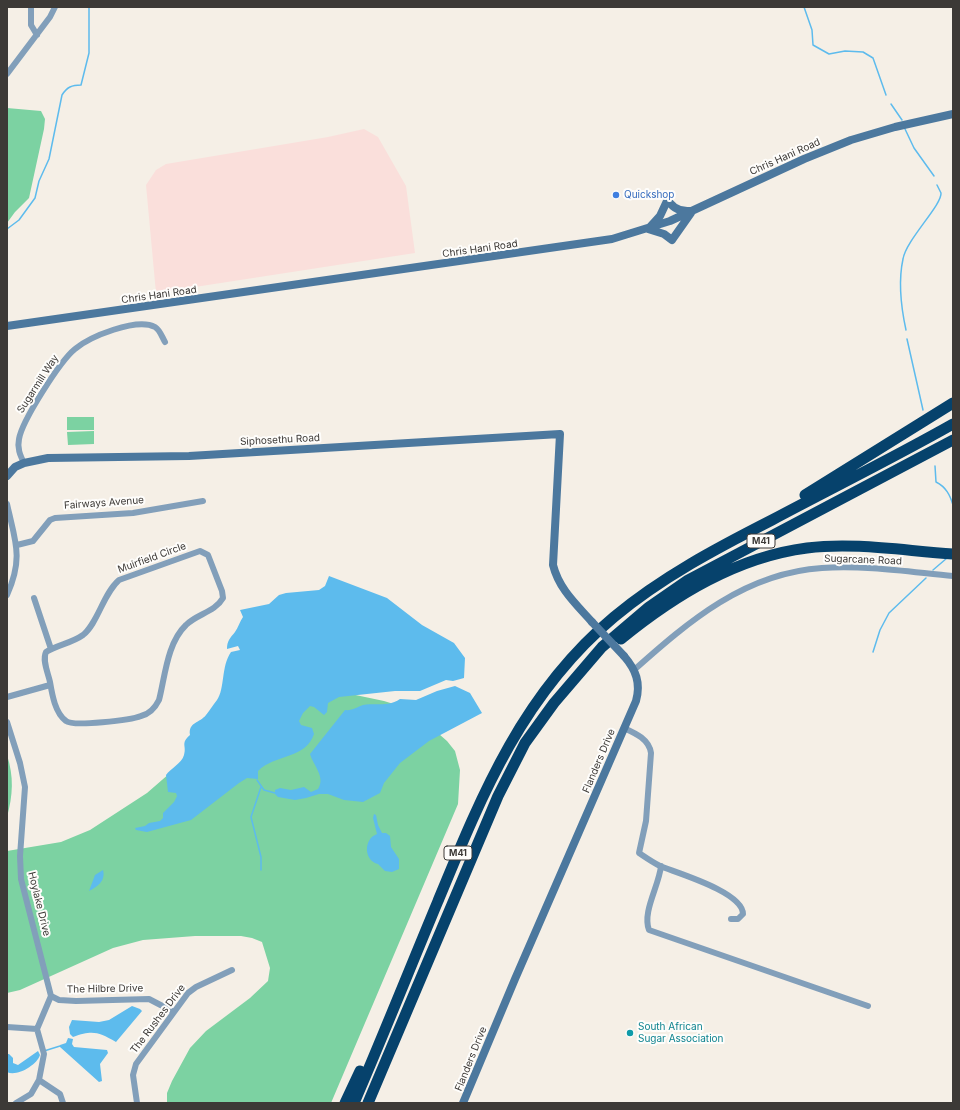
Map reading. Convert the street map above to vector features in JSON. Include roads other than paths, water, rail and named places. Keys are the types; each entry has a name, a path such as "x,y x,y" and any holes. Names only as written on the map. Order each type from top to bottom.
{"highway":[{"path":"747,533 953,403"},
{"name":"M41","path":"354,1103 468,828 491,778 517,730 540,696 585,645 616,616 657,585 690,564 953,424"},
{"name":"M41","path":"368,1103 514,761 536,725 602,647 627,623 688,580 953,440"},
{"path":"586,667 633,629 678,597 725,572 766,556 808,548 834,546 953,554"},
{"path":"345,1103 413,962"},
{"path":"375,1103 412,999"}],"street":[{"path":"31,7 31,25 37,35"},
{"path":"7,74 50,18 55,7"},
{"name":"Chris Hani Road","path":"935,117 953,110"},
{"name":"Chris Hani Road","path":"7,326 598,242 648,229 693,211 836,145 867,134 953,114"},
{"path":"666,199 678,210 693,211 683,221 672,240 664,234 648,229 660,216 666,199"},
{"name":"Sugarmill Way","path":"24,463 18,447 21,431 60,365 74,349 97,336 141,324 149,324 157,328 165,342"},
{"name":"Siphosethu Road","path":"7,476 15,468 24,463 48,458 189,456 560,434"},
{"name":"Flanders Drive","path":"463,1103 514,980 639,692 637,677 634,670 624,656 566,592 560,583 553,565 560,434"},
{"name":"Fairways Avenue","path":"17,544 33,541 50,520 55,518 133,513 203,500"},
{"path":"7,504 17,544 16,571 7,595"},
{"name":"Muirfield Circle","path":"200,551 208,555 222,591 222,598 217,606 189,622 179,633 173,646 159,700 153,709 136,718 77,724 69,723 59,713 50,685 44,655 51,649 83,634 88,628 111,587 123,577 200,551"},
{"name":"Sugarcane Road","path":"634,670 696,617 733,593 772,577 822,568 853,568 953,576"},
{"path":"34,598 51,649"},
{"path":"7,697 50,685"},
{"name":"Hoylake Drive","path":"7,722 20,763 25,786 20,856 21,879 51,996"},
{"path":"624,728 636,733 650,747 646,821 639,853 661,866 705,883 736,900 741,906 743,914 738,919 731,920"},
{"path":"661,866 658,884 647,916 649,930 868,1006"},
{"name":"The Rushes Drive","path":"137,1103 133,1075 136,1064 192,990 232,970"},
{"path":"16,1103 31,1094 39,1080 43,1051 37,1029 51,996"},
{"name":"The Hilbre Drive","path":"51,996 59,1000 76,1001 149,999 174,1012"},
{"path":"7,1027 37,1029"},
{"path":"39,1080 60,1094 63,1103"}],"water":[{"path":"329,576 387,598 422,625 454,643 465,658 464,678 453,681 446,680 420,691 395,691 339,697 328,703 327,712 324,715 314,707 310,706 303,713 299,721 301,725 312,728 314,734 310,742 304,748 265,766 258,771 258,779 247,778 191,820 147,832 136,830 135,828 160,821 163,818 163,813 174,802 177,796 176,793 168,792 166,775 183,758 185,752 184,743 190,735 193,725 204,718 217,700 221,690 226,664 231,652 240,650 238,646 227,649 229,640 243,617 240,610 269,604 279,595 286,593 319,590 325,586"},
{"path":"455,686 470,693 482,713 429,741 400,763 384,783 380,793 363,802 344,800 328,794 319,794 295,800 278,797 275,794 275,790 280,788 291,790 304,787 311,792 318,789 321,780 310,754 345,710 368,704 391,703 400,699 416,700 437,691"},
{"path":"374,814 376,815 378,825 382,833 386,833 390,836 391,847 399,859 399,869 392,872 385,871 378,864 373,862 368,855 367,845 369,840 377,834 373,818"},
{"path":"103,870 104,874 100,883 89,891 95,875"},
{"path":"132,1006 142,1011 116,1042 95,1033 86,1033 73,1037 70,1034 69,1027 72,1020 99,1022 109,1020"},
{"path":"68,1038 73,1039 72,1044 74,1047 107,1050 108,1053 100,1064 102,1081 99,1082 60,1047 60,1045 66,1043"},
{"path":"38,1051 40,1055 31,1066 16,1073 7,1072 7,1054 13,1058 13,1063 18,1065"}],"waterway":[{"path":"7,229 19,220 35,198 39,181 49,159 62,95 70,87 81,85 89,53 89,7"},
{"path":"804,7 812,30 813,45 829,54 845,51 863,52 873,58 886,95"},
{"path":"891,104 902,120"},
{"path":"905,129 914,148 934,176"},
{"path":"906,330 901,294 901,268 910,242 940,199 941,193 937,185"},
{"path":"907,339 923,410"},
{"path":"935,466 936,482 947,492 953,505"},
{"path":"933,570 947,558"},
{"path":"873,652 880,630 889,613 926,578"},
{"path":"257,780 264,790 275,793"},
{"path":"261,787 251,817 261,857 261,870"},
{"path":"44,1051 60,1046"}],"place":[{"name":"Quickshop","path":"616,195"},
{"name":"South African Sugar Association","path":"630,1033"}]}
